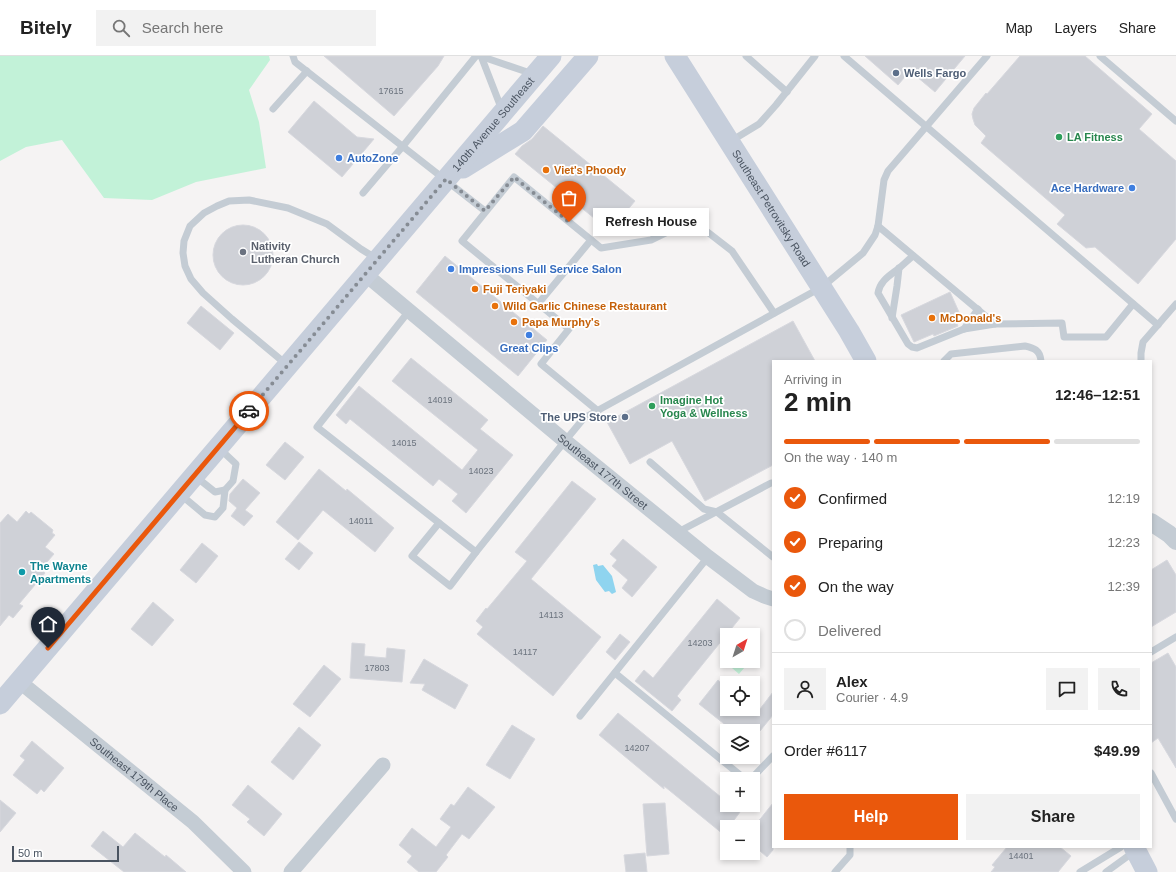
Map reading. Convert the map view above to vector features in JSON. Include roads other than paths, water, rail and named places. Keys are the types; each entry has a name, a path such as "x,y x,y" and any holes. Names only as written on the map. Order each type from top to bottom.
{"main road":[{"name":"140th Avenue Southeast","path":"0,704 551,56"},
{"path":"446,179 523,131 588,56"},
{"name":"Southeast Petrovitsky Road","path":"675,57 822,287 865,360"},
{"path":"1130,848 1148,872"}],"street":[{"name":"Southeast 177th Street","path":"371,267 409,311 565,441 708,557 753,591 772,599"},
{"path":"1152,523 1169,534 1176,541"},
{"name":"Southeast 179th Place","path":"20,682 193,822 244,872"},
{"path":"292,872 383,765"}],"lane":[{"path":"293,56 295,62 485,211"},
{"path":"363,193 476,56"},
{"path":"481,56 535,75"},
{"path":"481,56 503,112"},
{"path":"746,56 786,92"},
{"path":"730,142 759,124 816,56"},
{"path":"844,56 1158,325"},
{"path":"439,523 412,556 450,586 584,418 822,287 863,253 875,235 878,226 884,180 888,171 987,56"},
{"path":"1100,56 1176,121"},
{"path":"273,109 307,71"},
{"path":"598,411 541,364 569,329 462,241 514,177 601,248 651,240 692,220 732,251 774,313"},
{"path":"288,365 202,294 191,279 185,266 183,253 184,241 190,226 204,213 229,201 249,200 288,208 327,224 361,249 371,267"},
{"path":"878,226 995,324"},
{"path":"538,304 591,240"},
{"path":"913,256 888,276 879,288 878,293 908,344 912,347 918,348 964,329 995,324 1062,323 1064,337 1106,337 1133,304"},
{"path":"892,318 899,268"},
{"path":"1141,360 1143,342 1176,304"},
{"path":"964,329 978,309"},
{"path":"409,311 317,427 476,552"},
{"path":"945,360 951,354 1025,346 1035,348 1041,360"},
{"path":"179,494 205,514 215,517 222,508 225,490 233,481 236,464 218,448"},
{"path":"650,462 704,509 717,512 772,556"},
{"path":"194,476 215,492 225,490"},
{"path":"678,532 772,483"},
{"path":"580,716 708,557"},
{"path":"1152,651 1176,637"},
{"path":"615,673 735,772"},
{"path":"758,772 772,757"},
{"path":"1152,775 1176,819"},
{"path":"835,872 850,855 850,848"},
{"path":"1080,872 1130,848"},
{"path":"1106,872 1130,848"}],"water":[{"path":"597,564 598,566 603,565 612,576 616,592 612,594 609,591 605,592 596,580 593,565"}],"place":[{"name":"Wells Fargo","path":"896,73"},
{"name":"LA Fitness","path":"1059,137"},
{"name":"AutoZone","path":"339,158"},
{"name":"Viet's Phoody","path":"546,170"},
{"name":"Ace Hardware","path":"1132,188"},
{"name":"Refresh House","path":"569,222"},
{"name":"Nativity Lutheran Church","path":"243,252"},
{"name":"Impressions Full Service Salon","path":"451,269"},
{"name":"Fuji Teriyaki","path":"475,289"},
{"name":"Wild Garlic Chinese Restaurant","path":"495,306"},
{"name":"McDonald's","path":"932,318"},
{"name":"Papa Murphy's","path":"514,322"},
{"name":"Great Clips","path":"529,335"},
{"name":"Imagine Hot Yoga & Wellness","path":"652,406"},
{"name":"The UPS Store","path":"625,417"},
{"name":"The Wayne Apartments","path":"22,572"}]}
